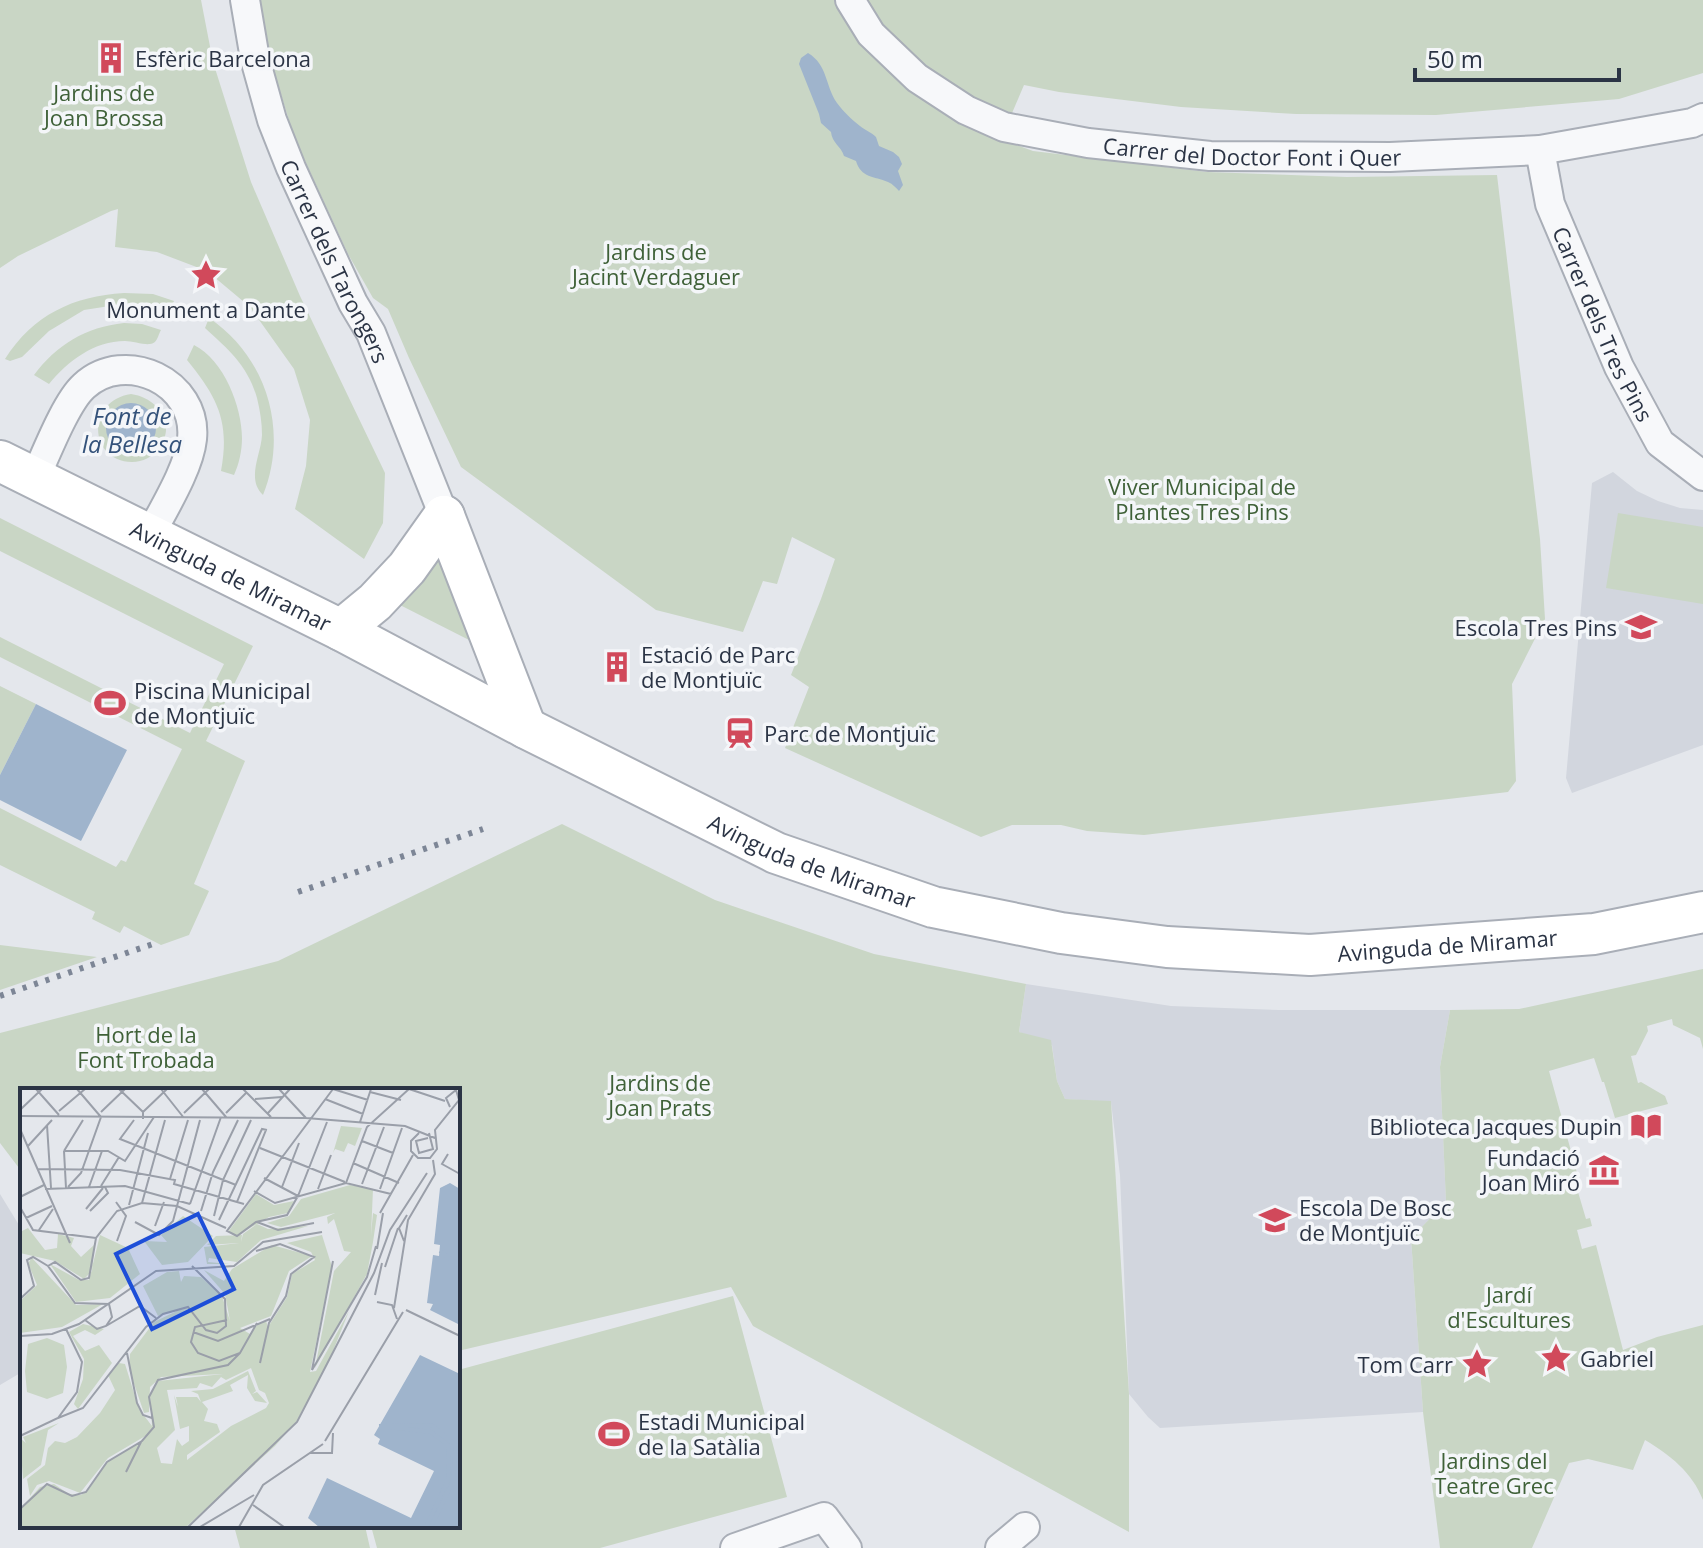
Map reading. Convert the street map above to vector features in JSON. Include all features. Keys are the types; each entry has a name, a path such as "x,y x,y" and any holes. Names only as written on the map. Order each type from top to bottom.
{"street":[{"name":"Carrer dels Tarongers","path":"245,0 255,59 272,120 353,303 371,333 444,516"},
{"name":"Carrer del Doctor Font i Quer","path":"850,0 871,34 917,78 966,110 1004,127 1088,143 1210,156 1390,157 1540,150 1692,123 1703,118"},
{"name":"Carrer dels Tres Pins","path":"1540,150 1550,204 1619,367 1660,443 1703,476"},
{"path":"17,469 84,386 102,374 123,369 144,371 164,380 180,395 190,414 193,436 188,457 150,535"},
{"name":"Avinguda de Miramar","path":"17,469 341,630 526,728 776,853 933,907 1061,933 1167,947 1310,955 1594,934 1703,912"},
{"path":"341,630 375,602 407,568 444,516"},
{"path":"444,516 526,728"},
{"path":"735,1548 824,1517 847,1548"},
{"path":"1000,1548 1025,1527"}],"shaded area":[{"name":"Escola Tres Pins","path":"1613,472 1637,491 1658,501 1680,508 1703,510 1703,745 1572,793 1566,778 1592,483"},
{"name":"Escola De Bosc de Montjuïc","path":"1026,984 1171,1006 1279,1010 1450,1010 1440,1067 1446,1202 1411,1238 1423,1412 1160,1428 1148,1417 1129,1394 1120,1175 1111,1102 1065,1099 1057,1081 1052,1045 1019,1032"},
{"path":"0,1194 20,1227 20,1373 0,1385"}],"green space":[{"name":"Jardins de Joan Brossa","path":"0,0 201,0 213,62 251,182 300,296 385,473 383,523 364,559 295,509 306,466 310,420 294,369 250,307 207,271 157,252 115,247 118,209 18,256 0,268"},
{"path":"260,0 1703,0 1703,73 1619,99 1436,115 1296,114 1181,107 1024,85 1001,139 1033,151 1207,172 1347,177 1497,175 1540,539 1545,619 1512,684 1516,781 1508,792 1144,835 1087,831 1061,825 1012,825 981,837 785,748 809,687 791,675 835,559 792,537 777,584 763,581 743,632 656,610 461,467 388,309 373,298 348,254 294,137 269,55"},
{"path":"124,293 153,294 174,301 170,310 129,303 84,310 49,331 22,357 10,361 5,359 28,331 56,311 88,298"},
{"path":"209,318 246,353 268,397 274,446 271,471 263,495 258,489 255,474 262,435 257,398 243,368 205,328"},
{"path":"124,323 161,330 152,344 125,341 92,349 73,360 49,384 34,375 52,355 73,339"},
{"path":"194,345 205,352 222,373 239,412 242,438 234,475 221,471 222,424 207,386 187,360"},
{"path":"131,394 141,396 156,407 162,414 166,430 164,439 153,454 144,460 132,462 117,459 107,452 100,442 98,430 106,407 116,399"},
{"path":"1618,513 1703,527 1703,604 1606,588"},
{"name":"Piscina Municipal de Montjuïc","path":"0,518 253,646 206,741 245,761 194,884 209,891 189,935 161,945 124,926 120,933 92,919 95,912 0,865 0,808 116,867 121,860 126,862 182,749 0,657 0,637 190,733 224,664 0,551"},
{"path":"443,550 473,642 396,603"},
{"path":"0,686 36,704 0,775"},
{"name":"Jardins de Joan Prats","path":"562,824 715,900 874,954 1026,984 1019,1032 1051,1040 1057,1081 1065,1099 1111,1101 1129,1394 1129,1532 753,1326 731,1287 460,1351 460,1088 20,1088 20,1169 0,1143 0,1033 278,961"},
{"path":"0,945 97,957 0,990"},
{"path":"1703,969 1703,1049 1700,1038 1673,1025 1672,1019 1647,1026 1648,1031 1636,1055 1631,1056 1638,1083 1665,1096 1668,1104 1615,1118 1594,1058 1549,1071 1577,1173 1573,1175 1586,1219 1590,1218 1592,1226 1577,1230 1582,1249 1596,1245 1623,1350 1703,1325 1703,1500 1693,1481 1679,1465 1645,1440 1633,1470 1588,1459 1569,1463 1532,1548 1440,1548 1423,1412 1411,1238 1446,1202 1440,1067 1450,1010 1519,1009"},
{"name":"Estadi Municipal de la Satàlia","path":"733,1296 787,1497 600,1548 377,1548 372,1528 460,1528 460,1369"},
{"path":"235,1528 365,1528 370,1548 240,1548"}],"water":[{"path":"808,53 819,63 842,109 876,137 879,146 899,157 902,164 898,171 903,185 899,191 890,183 861,171 856,161 844,156 831,132 821,123 799,64"},
{"name":"Font de la Bellesa","path":"131,403 149,410 156,428 149,446 131,453 113,446 106,428 113,410"},
{"path":"36,704 127,750 81,841 0,800 0,775"}],"railway":[{"path":"298,892 483,829"},
{"path":"0,996 153,944"}],"place":[{"name":"Esfèric Barcelona","path":"111,58"},
{"name":"Monument a Dante","path":"206,275"},
{"name":"Escola Tres Pins","path":"1641,627"},
{"name":"Estació de Parc de Montjuïc","path":"617,667"},
{"name":"Piscina Municipal de Montjuïc","path":"110,703"},
{"name":"Parc de Montjuïc","path":"740,733"},
{"name":"Biblioteca Jacques Dupin","path":"1646,1126"},
{"name":"Fundació Joan Miró","path":"1604,1170"},
{"name":"Escola De Bosc de Montjuïc","path":"1275,1220"},
{"name":"Gabriel","path":"1556,1358"},
{"name":"Tom Carr","path":"1477,1364"},
{"name":"Estadi Municipal de la Satàlia","path":"614,1434"}],"park label":[{"name":"Jardins de Jacint Verdaguer","path":"656,264"},
{"name":"Viver Municipal de Plantes Tres Pins","path":"1202,498"},
{"name":"Hort de la Font Trobada","path":"146,1046"},
{"name":"Jardí d'Escultures","path":"1509,1306"},
{"name":"Jardins del Teatre Grec","path":"1494,1472"}]}
